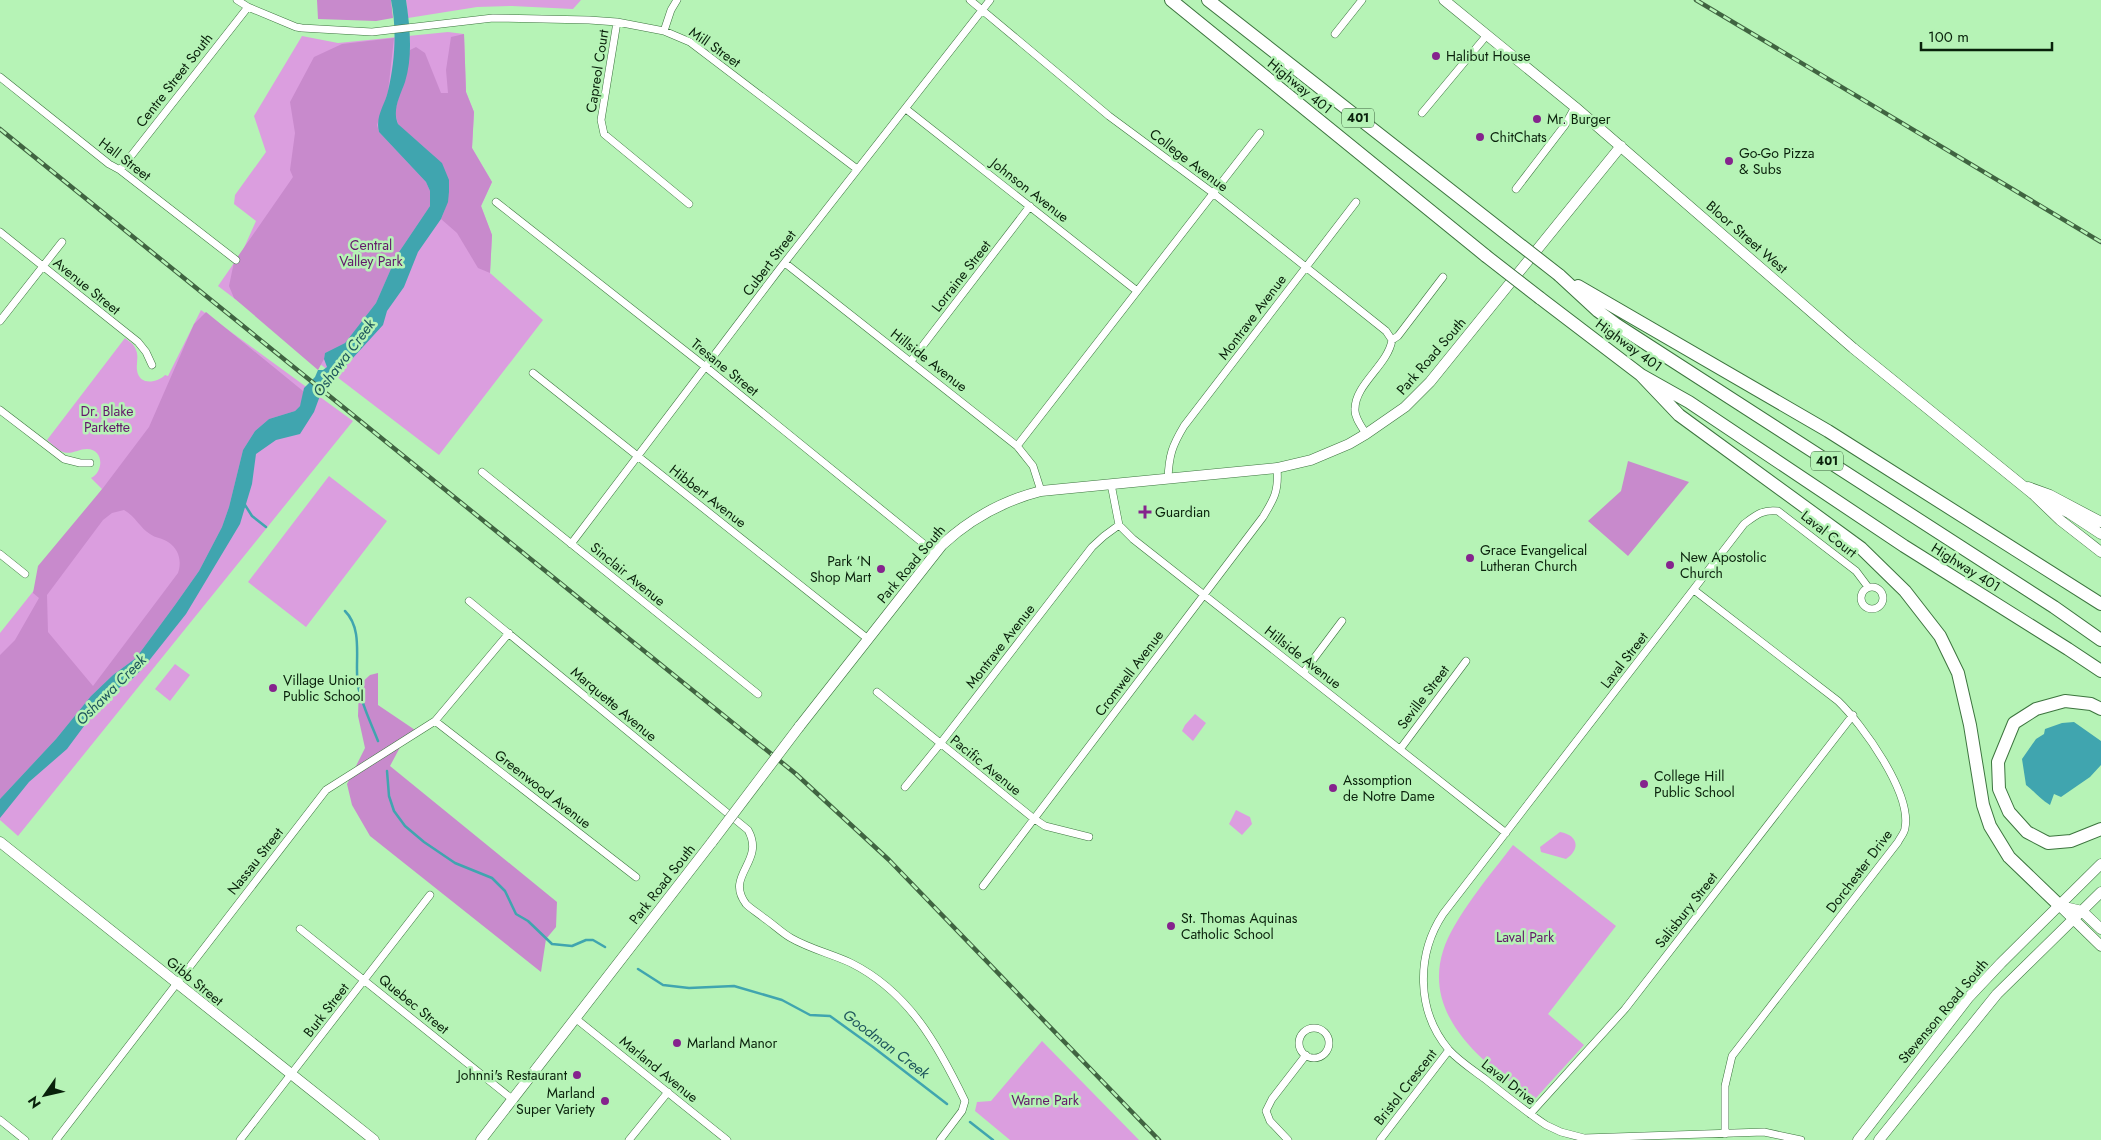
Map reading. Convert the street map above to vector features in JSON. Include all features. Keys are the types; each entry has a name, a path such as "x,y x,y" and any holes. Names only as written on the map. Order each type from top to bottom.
{"highway":[{"name":"Highway 401","path":"1171,0 1486,256 1641,375 1689,402 1904,546 2101,671"},
{"name":"Highway 401","path":"1208,0 1559,275 1598,311 1617,325 2054,606 2101,640"},
{"path":"1559,275 1828,431 2101,604"},
{"path":"1641,375 1680,415 1861,548 1905,591 1940,636 1958,674 1970,725 1983,805 1990,826 2009,857 2060,906"},
{"path":"2054,606 2101,632"},
{"path":"2101,708 2091,704 2065,701 2036,709 2014,723 1998,762 1999,789 2009,812 2026,832 2048,843 2071,840 2101,829"}],"main road":[{"name":"Bloor Street West","path":"1445,0 1621,146 1853,348 2033,494 2060,520 2101,552"},
{"name":"Park Road South","path":"481,1140 799,727 935,553 955,533 980,515 1012,499 1041,491 1277,468 1319,457 1366,434 1398,412 1430,382 1621,146"},
{"path":"2021,485 2050,494 2101,522"},
{"name":"Bloor Street West","path":"2033,494 2069,512 2101,534"},
{"name":"Gibb Street","path":"2,843 374,1140"},
{"name":"Stevenson Road South","path":"1858,1140 1969,997 2001,962 2101,864"},
{"path":"1879,1140 1886,1135 1983,1009 2101,892"},
{"path":"2060,906 2082,911 2101,929"},
{"path":"2060,906 2101,946"}],"street":[{"name":"Mill Street","path":"238,0 248,7 296,27 352,32 372,32 493,18 617,22 664,31 690,42 857,169"},
{"path":"664,31 671,10 677,0"},
{"name":"College Avenue","path":"970,0 1109,116 1213,193 1386,331 1392,340"},
{"name":"Cubert Street","path":"571,544 857,169 990,0"},
{"path":"1336,34 1362,0"},
{"name":"Centre Street South","path":"120,170 248,7"},
{"name":"Capreol Court","path":"617,22 601,120 604,134 689,204"},
{"path":"1422,113 1487,35"},
{"name":"Hall Street","path":"0,76 109,164 120,170 236,260"},
{"path":"1516,189 1565,125 1575,107"},
{"name":"Johnson Avenue","path":"906,109 1137,291"},
{"path":"1017,446 1260,133"},
{"name":"Tresane Street","path":"496,202 707,368 935,553"},
{"name":"Montrave Avenue","path":"1168,478 1169,456 1173,444 1184,426 1356,202"},
{"name":"Lorraine Street","path":"911,361 1030,206"},
{"name":"Avenue Street","path":"0,232 138,342 152,364"},
{"path":"0,321 62,242"},
{"name":"Hillside Avenue","path":"785,263 1017,446 1033,466 1041,491"},
{"path":"1366,434 1354,410 1357,396 1390,349 1392,340 1398,336 1443,277"},
{"name":"Hibbert Avenue","path":"533,373 868,639"},
{"path":"0,410 64,459 80,463 90,462"},
{"name":"Cromwell Avenue","path":"983,886 1263,517 1275,497 1278,483 1277,468"},
{"name":"Sinclair Avenue","path":"482,472 758,694"},
{"path":"1111,484 1119,525"},
{"name":"Laval Court","path":"1767,510 1778,511 1787,517 1856,571 1868,587"},
{"name":"Laval Street","path":"1506,833 1744,524 1758,513 1767,510"},
{"name":"Hillside Avenue","path":"1119,525 1140,545 1203,596 1401,748 1506,833"},
{"name":"Montrave Avenue","path":"905,787 1092,547 1119,525"},
{"path":"0,554 26,574"},
{"name":"Dorchester Drive","path":"1694,590 1838,701 1853,715 1882,758 1903,798 1906,828 1898,842 1732,1056 1725,1086 1725,1134"},
{"name":"Marquette Avenue","path":"469,602 703,794 744,824 752,837 754,846 750,861 740,877 742,896 749,907 791,938 852,964 899,997 936,1045 965,1101 962,1111 940,1140"},
{"path":"1303,673 1342,621"},
{"name":"Nassau Street","path":"56,1140 326,790 434,721 509,633"},
{"name":"Seville Street","path":"1401,748 1466,661"},
{"name":"Pacific Avenue","path":"877,692 1033,818 1045,826 1089,837"},
{"name":"Salisbury Street","path":"1530,1114 1625,1008 1853,715"},
{"name":"Greenwood Avenue","path":"434,721 636,877"},
{"name":"Laval Drive","path":"1506,833 1437,924 1425,957 1424,982 1429,1012 1435,1028 1450,1050 1530,1114 1546,1125 1574,1136 1620,1139 1764,1132 1801,1140"},
{"name":"Burk Street","path":"240,1140 430,895"},
{"name":"Quebec Street","path":"300,929 512,1099"},
{"name":"Marland Avenue","path":"575,1018 727,1140"},
{"path":"1312,1028 1325,1032 1330,1041 1328,1051 1320,1057 1310,1058 1306,1056 1300,1048 1301,1035 1312,1028"},
{"name":"Bristol Crescent","path":"1380,1140 1450,1050"},
{"path":"1288,1140 1270,1121 1266,1111 1272,1099 1306,1056"},
{"path":"630,1140 668,1092"},
{"path":"0,1120 25,1140"}],"green space":[{"path":"317,0 391,0 393,18 376,21 318,19"},
{"path":"406,0 581,0 573,9 512,6 477,7 408,18"},
{"name":"Central Valley Park","path":"448,32 464,34 466,92 474,112 472,148 492,182 481,206 492,235 490,273 543,320 439,455 218,286 243,250 256,221 234,204 235,195 266,152 254,116 302,36 338,43"},
{"path":"464,34 466,92 474,112 472,148 492,182 481,206 492,235 490,273 478,268 457,233 441,219 447,202 449,187 446,175 441,164 398,124 395,112 410,50 416,47 425,53 441,93 448,93 446,70 451,37"},
{"path":"394,38 388,92 377,125 379,132 426,182 430,191 430,206 397,255 376,303 345,343 325,353 318,370 234,298 229,286 234,262 293,177 290,170 295,133 290,102 314,57 342,44"},
{"name":"Dr. Blake Parkette","path":"201,310 353,421 18,836 0,820 0,633 39,584 102,489 91,478 100,466 97,453 87,449 69,453 63,452 47,440 125,338 136,350 137,370 141,379 149,382 158,380 165,375 168,376"},
{"path":"206,312 303,391 303,400 295,411 269,419 255,431 243,450 222,527 199,571 136,658 113,675 91,696 56,739 0,799 0,655 15,640 39,598 33,593 38,566 103,488 149,427 194,324","holes":["124,510 147,532 166,541 175,548 179,556 179,569 178,573 93,686 48,632 47,595 103,520 112,513"]},
{"path":"1628,461 1689,482 1628,556 1588,521 1621,491"},
{"path":"329,476 387,521 306,627 248,582"},
{"path":"175,664 190,675 170,701 155,689"},
{"path":"378,673 378,705 418,732 405,738 390,766 557,902 556,927 546,939 541,972 370,836 352,805 347,784 365,748 358,716 359,685 370,675"},
{"path":"1195,714 1206,723 1193,741 1182,731"},
{"path":"1236,810 1250,817 1252,824 1242,835 1229,824"},
{"path":"1560,832 1571,836 1575,843 1574,851 1566,859 1541,852 1540,847"},
{"name":"Laval Park","path":"1513,845 1616,926 1548,1014 1584,1045 1535,1099 1497,1072 1463,1038 1450,1019 1442,998 1439,975 1443,951 1455,924"},
{"name":"Warne Park","path":"1042,1041 1139,1140 1010,1140 975,1111 977,1102 991,1101"}],"water":[{"name":"Oshawa Creek","path":"391,0 406,0 410,31 408,72 397,103 396,119 398,124 442,163 449,180 449,192 448,202 441,219 418,252 404,287 387,311 383,325 321,393 314,412 300,434 276,440 256,454 252,484 240,524 186,614 144,667 131,680 113,692 90,718 67,749 29,782 0,818 0,799 56,739 91,696 113,675 136,658 199,571 222,527 243,450 255,431 269,419 295,411 300,406 304,388 315,377 318,370 323,370 327,367 324,359 325,353 345,343 376,303 397,255 430,206 430,191 426,182 379,132 378,121 387,96 394,57 395,34"},
{"path":"2074,722 2101,741 2101,765 2090,777 2061,797 2054,794 2050,805 2026,785 2022,759 2036,739 2044,734 2045,729 2062,723"}],"waterway":[{"name":"Goodman Creek","path":"245,505 252,516 266,527"},
{"name":"Goodman Creek","path":"345,611 351,619 356,637 358,686 364,707 378,741"},
{"name":"Goodman Creek","path":"387,771 389,796 394,811 405,826 424,842 455,863 492,878 505,891 516,914 528,921 552,944 572,946 586,940 593,940 605,947"},
{"name":"Goodman Creek","path":"638,969 663,985 689,988 734,986 782,1000 810,1015 830,1016 947,1104"},
{"name":"Goodman Creek","path":"970,1122 993,1140"}],"railway":[{"path":"1696,0 2101,242"},
{"path":"0,129 796,774 889,860 1159,1140"}],"place":[{"name":"Halibut House","path":"1436,56"},
{"name":"Mr. Burger","path":"1537,119"},
{"name":"ChitChats","path":"1480,137"},
{"name":"Go-Go Pizza & Subs","path":"1729,161"},
{"name":"Guardian","path":"1145,512"},
{"name":"Grace Evangelical Lutheran Church","path":"1470,558"},
{"name":"New Apostolic Church","path":"1670,565"},
{"name":"Park ‘N Shop Mart","path":"881,569"},
{"name":"Village Union Public School","path":"273,688"},
{"name":"College Hill Public School","path":"1644,784"},
{"name":"Assomption de Notre Dame","path":"1333,788"},
{"name":"St. Thomas Aquinas Catholic School","path":"1171,926"},
{"name":"Marland Manor","path":"677,1043"},
{"name":"Johnni's Restaurant","path":"577,1075"},
{"name":"Marland Super Variety","path":"605,1101"}]}
